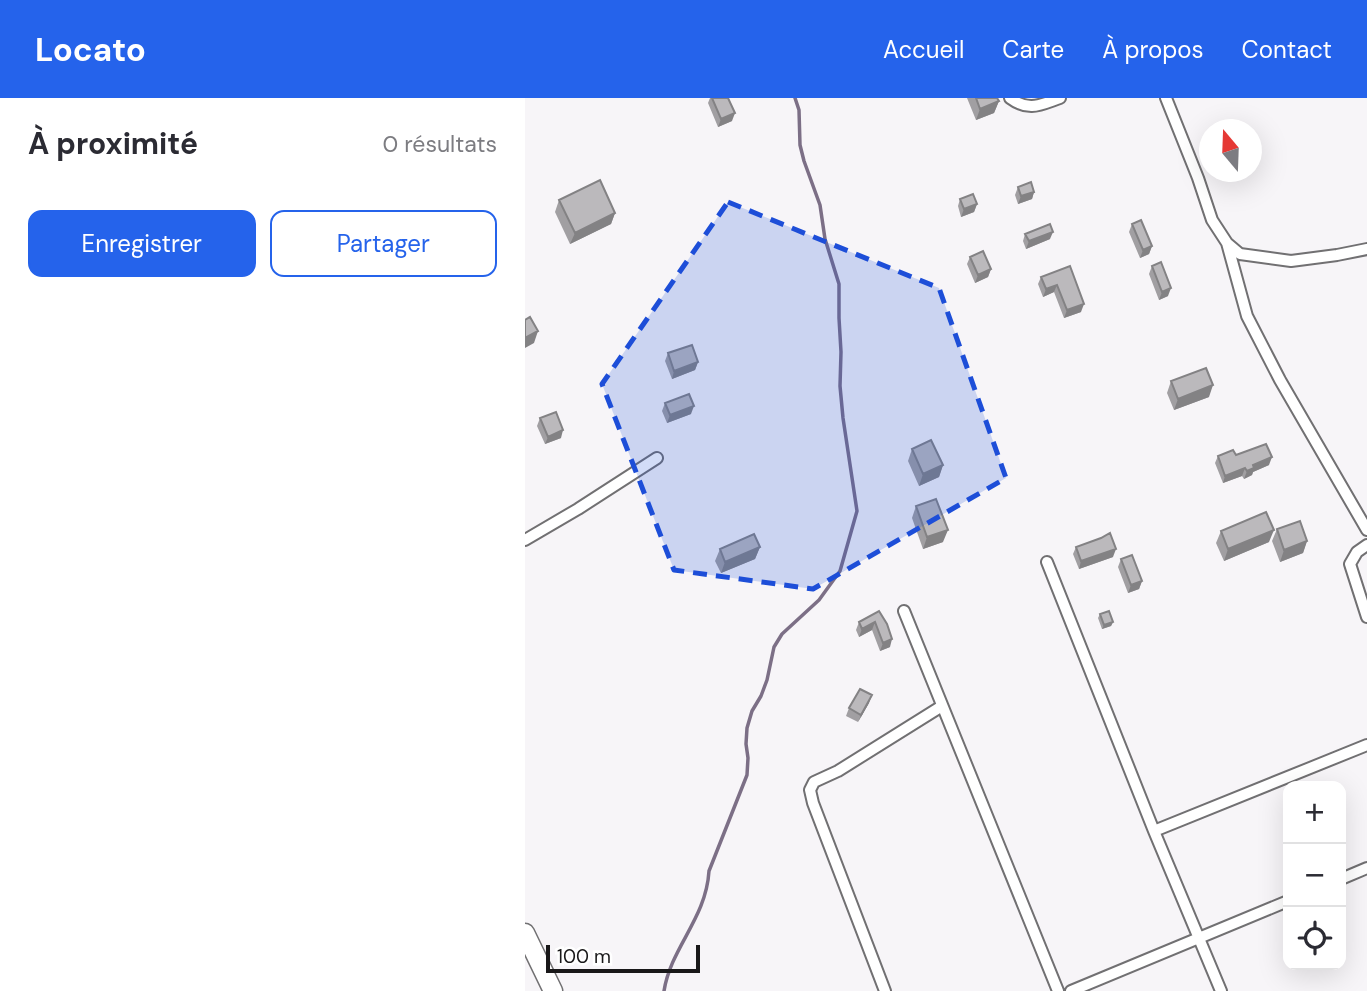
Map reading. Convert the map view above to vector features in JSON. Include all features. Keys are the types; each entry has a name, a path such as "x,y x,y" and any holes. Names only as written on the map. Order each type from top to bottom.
{"main road":[{"path":"525,933 553,991"}],"street":[{"path":"1010,98 1028,107 1061,98"},
{"path":"1167,98 1213,220 1227,243 1247,316 1280,380 1367,530"},
{"path":"1227,243 1240,254 1291,261 1337,256 1367,249"},
{"path":"525,540 657,458"},
{"path":"1367,545 1357,552 1350,564 1367,617"},
{"path":"1047,562 1221,991"},
{"path":"904,611 1058,991"},
{"path":"885,991 820,823 810,790 817,780 838,771 942,706"},
{"path":"1154,831 1367,745"},
{"path":"1346,877 1367,868"},
{"path":"1071,991 1283,903"}],"highlighted area":[{"path":"728,202 939,288 1006,478 813,589 674,570 602,384"}],"building":[{"path":"712,98 728,98 735,113 721,119"},
{"path":"976,98 997,98 999,101 980,109"},
{"path":"600,180 615,213 575,233 559,200"},
{"path":"1031,182 1034,192 1021,196 1018,187"},
{"path":"973,194 977,204 964,209 960,199"},
{"path":"1141,220 1152,246 1143,250 1132,224"},
{"path":"1050,224 1053,232 1029,241 1025,234"},
{"path":"983,251 991,269 978,275 970,257"},
{"path":"1161,262 1171,288 1162,292 1152,266"},
{"path":"1070,266 1084,304 1067,310 1057,285 1046,289 1041,277"},
{"path":"530,317 538,331 525,338 525,320"},
{"path":"692,345 698,362 674,371 668,353"},
{"path":"1206,368 1213,385 1178,399 1171,381"},
{"path":"689,394 694,406 670,415 665,403"},
{"path":"556,412 563,430 548,437 540,418"},
{"path":"931,440 943,465 923,474 912,449"},
{"path":"1266,444 1272,457 1253,465 1254,468 1247,471 1245,468 1225,476 1218,456 1233,450 1236,455"},
{"path":"936,499 948,530 927,537 916,506"},
{"path":"1266,512 1274,530 1228,549 1221,531"},
{"path":"1300,521 1307,541 1284,550 1277,529"},
{"path":"1110,533 1116,549 1081,561 1076,547"},
{"path":"754,534 760,547 725,562 720,549"},
{"path":"1132,555 1142,581 1131,585 1121,559"},
{"path":"879,611 892,639 883,643 875,622 862,629 859,622"},
{"path":"1109,611 1113,622 1104,625 1100,614"},
{"path":"860,689 872,695 861,715 849,708"}],"waterway":[{"path":"664,991 674,960 702,904 709,871 747,775 747,728 767,680 774,647 782,634 819,600 840,571 857,511 840,386 839,284 825,239 820,205 800,145 799,110 795,98"}]}
